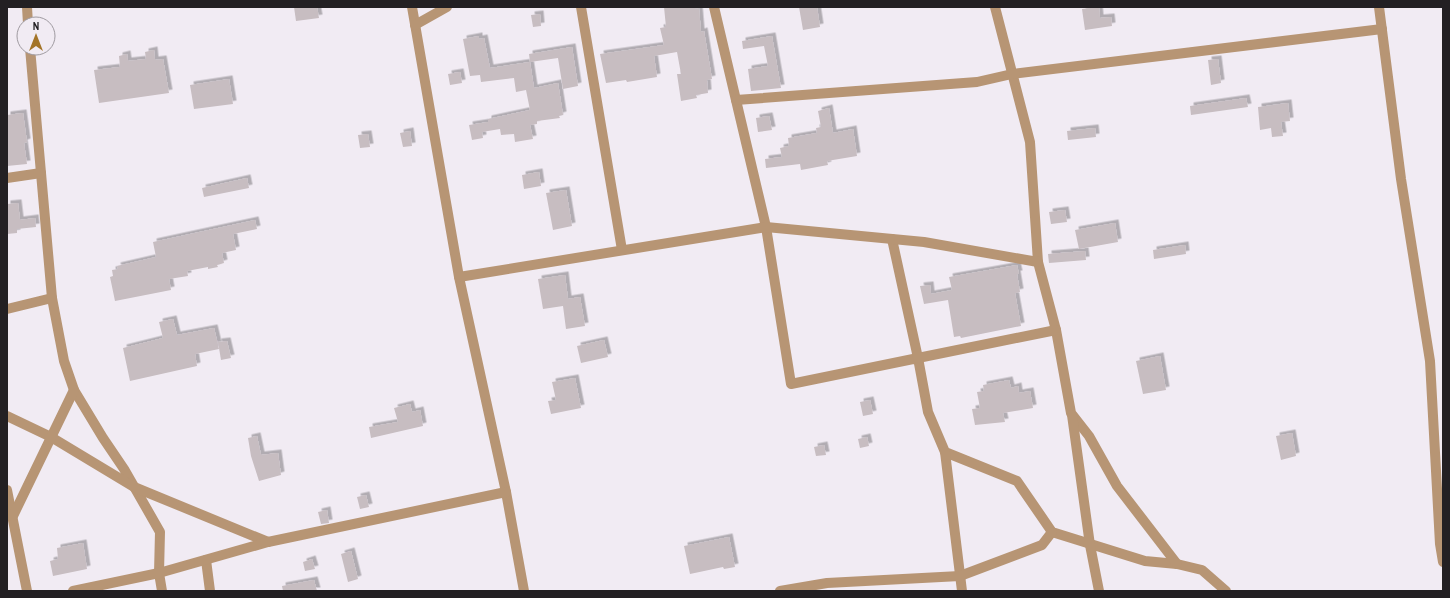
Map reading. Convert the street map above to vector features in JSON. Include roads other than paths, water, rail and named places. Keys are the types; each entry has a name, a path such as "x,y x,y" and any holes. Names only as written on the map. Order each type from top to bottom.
{"street":[{"path":"412,7 459,277 506,492 524,591"},
{"path":"415,25 447,7"},
{"path":"581,7 622,250"},
{"path":"714,7 766,227 791,384 1056,330"},
{"path":"995,7 1030,142 1038,262 1056,330 1071,413 1090,545 1099,591"},
{"path":"1379,7 1402,179 1430,361 1440,544 1443,562"},
{"path":"736,100 977,82 1012,74 1382,29"},
{"path":"31,56 52,298 64,361 74,390 160,532 159,574 162,591"},
{"path":"7,178 41,173"},
{"path":"459,277 766,227 924,242 1038,262"},
{"path":"892,239 918,358 928,412 945,452 962,591"},
{"path":"7,309 52,298"},
{"path":"13,516 74,390"},
{"path":"1071,413 1089,436 1117,486 1178,564"},
{"path":"7,416 51,437 134,487 268,542"},
{"path":"945,452 1017,481 1052,532 1145,561 1178,564 1202,570 1226,591"},
{"path":"7,490 27,591"},
{"path":"74,591 159,574 268,542 506,492"},
{"path":"780,591 960,576 1042,545 1052,532"},
{"path":"206,560 210,591"}]}
